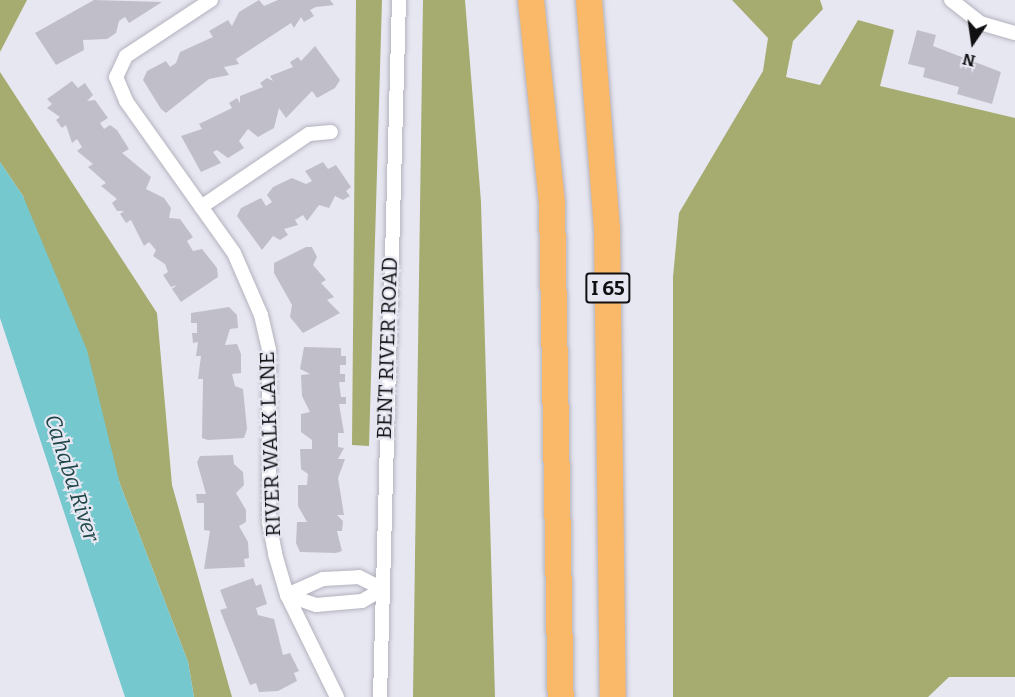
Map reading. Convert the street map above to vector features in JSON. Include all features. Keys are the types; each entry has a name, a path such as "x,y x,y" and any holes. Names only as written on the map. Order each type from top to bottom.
{"highway":[{"name":"I 65","path":"531,0 552,203 561,697"},
{"name":"I 65","path":"589,0 607,228 613,697"}],"street":[{"name":"RIVER WALK LANE","path":"211,0 126,56 116,76 126,101 234,253 265,332 271,384 269,522 287,595 337,697"},
{"name":"BENT RIVER ROAD","path":"380,697 399,0"},
{"path":"951,0 980,23 1015,33"},
{"path":"201,207 309,134 331,132"},
{"path":"287,595 323,579 359,577 383,589"},
{"path":"287,595 316,605 362,601 383,589"}],"green space":[{"path":"0,0 27,0 0,52"},
{"path":"356,0 382,0 369,446 352,445"},
{"path":"423,0 465,0 481,202 495,697 413,697"},
{"path":"732,0 820,0 823,9 793,41 786,77 820,85 858,20 894,30 880,86 1015,118 1015,677 949,677 928,697 673,697 673,277 679,213 763,71 768,38"},
{"path":"0,72 157,313 172,485 232,697 194,697 188,662 120,484 23,196 0,162"}],"water":[{"name":"Cahaba River","path":"0,162 23,196 87,350 120,484 188,662 194,697 125,697 0,318"}],"building":[{"path":"94,0 162,2 129,23 125,17 119,21 116,33 107,39 83,40 84,50 56,65 35,33"},
{"path":"259,0 264,6 278,0 330,0 334,5 310,10 314,16 304,22 301,17 294,28 291,23 236,59 239,64 224,67 229,75 209,79 166,113 161,109 143,80 147,71 166,61 170,67 176,63 180,52 213,37 209,31 228,20 232,26 239,12"},
{"path":"917,30 936,35 933,46 1001,72 992,104 957,94 959,87 923,77 925,68 908,64"},
{"path":"315,46 340,80 335,88 317,98 312,91 286,118 279,108 274,128 258,137 248,129 239,141 244,148 228,158 217,150 213,152 221,163 201,172 181,136 202,129 199,124 232,108 229,103 237,98 240,103 240,96 263,87 260,83 267,78 273,81 270,76 293,67 290,62 298,57 301,61"},
{"path":"72,81 78,88 85,83 93,95 87,101 95,100 108,118 100,123 104,129 110,125 117,130 129,149 122,153 151,177 146,189 164,198 171,208 169,218 180,219 193,237 187,241 193,251 202,249 217,268 218,277 181,302 172,289 177,285 171,287 163,275 168,272 165,264 153,256 156,250 149,242 144,246 131,220 126,223 120,214 124,211 117,211 112,203 117,199 101,186 106,183 88,167 93,164 77,151 82,147 77,139 72,143 66,125 62,128 56,120 60,117 47,108 52,104 47,99"},
{"path":"323,162 328,169 336,165 351,187 346,191 350,196 343,200 335,196 329,208 319,205 307,221 303,215 295,220 298,225 284,229 288,235 280,240 273,236 262,250 237,216 241,208 261,198 266,206 272,202 267,195 273,187 292,178 306,184 312,181 305,171"},
{"path":"306,247 312,247 317,257 313,265 326,280 321,283 334,297 327,300 340,313 303,333 290,317 292,305 274,273 274,263"},
{"path":"229,307 237,315 238,328 230,329 225,345 237,344 241,354 241,373 232,374 235,386 243,389 247,429 244,438 208,440 202,438 203,379 198,379 201,356 196,356 198,342 193,343 192,333 197,333 197,323 191,323 191,313"},
{"path":"304,347 341,348 341,356 346,356 346,365 340,365 340,374 345,374 345,382 339,382 341,397 346,397 346,404 339,404 344,433 338,433 338,447 344,448 338,459 345,459 338,478 344,515 337,515 343,521 342,531 337,531 342,551 336,553 300,552 296,543 297,522 307,522 298,506 298,485 307,485 308,474 301,469 300,449 312,449 312,440 301,432 301,414 310,412 302,396 301,375 310,374 300,369"},
{"path":"233,455 234,464 243,472 244,485 236,493 246,510 246,522 239,526 248,542 249,558 244,559 245,567 204,569 210,531 204,530 204,503 197,503 196,494 206,494 197,462 200,456"},
{"path":"253,578 256,586 261,584 267,604 256,608 258,615 274,619 283,655 290,653 299,671 294,673 297,681 278,691 259,692 256,683 250,685 220,610 227,608 220,590"}]}
